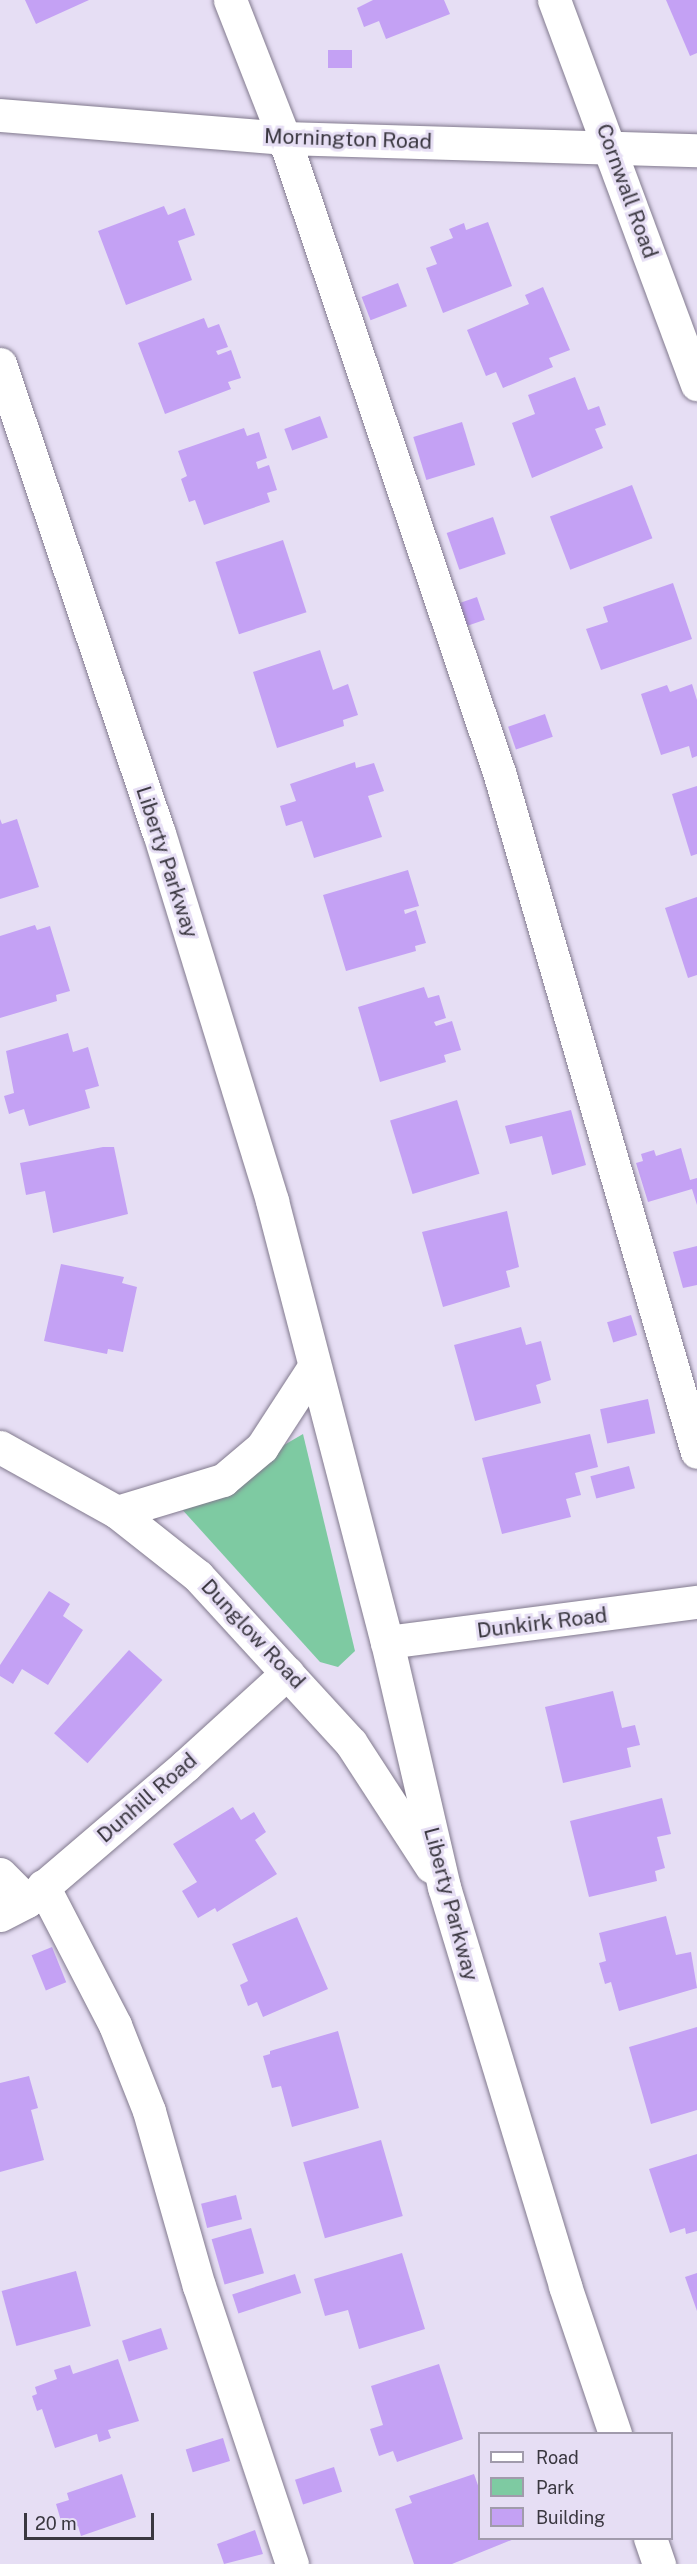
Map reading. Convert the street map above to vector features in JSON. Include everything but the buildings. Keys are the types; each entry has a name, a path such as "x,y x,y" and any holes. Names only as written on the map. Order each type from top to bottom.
{"street":[{"path":"230,0 284,138 499,772 697,1452"},
{"name":"Cornwall Road","path":"554,0 611,147 697,384"},
{"name":"Mornington Road","path":"0,115 284,138 697,150"},
{"name":"Liberty Parkway","path":"0,364 159,833 272,1201 387,1642 444,1887 565,2286 615,2432"},
{"path":"117,1512 223,1480 262,1447 314,1366"},
{"name":"Dunglow Road","path":"0,1447 117,1512 198,1576 351,1743 444,1887"},
{"name":"Dunkirk Road","path":"387,1642 697,1602"},
{"name":"Dunhill Road","path":"23,1901 186,1765 287,1673"},
{"path":"0,1874 116,2025 149,2111 199,2286 292,2564"},
{"path":"651,2540 659,2564"}],"green space":[{"path":"303,1434 355,1651 338,1667 320,1662 179,1506"}]}
